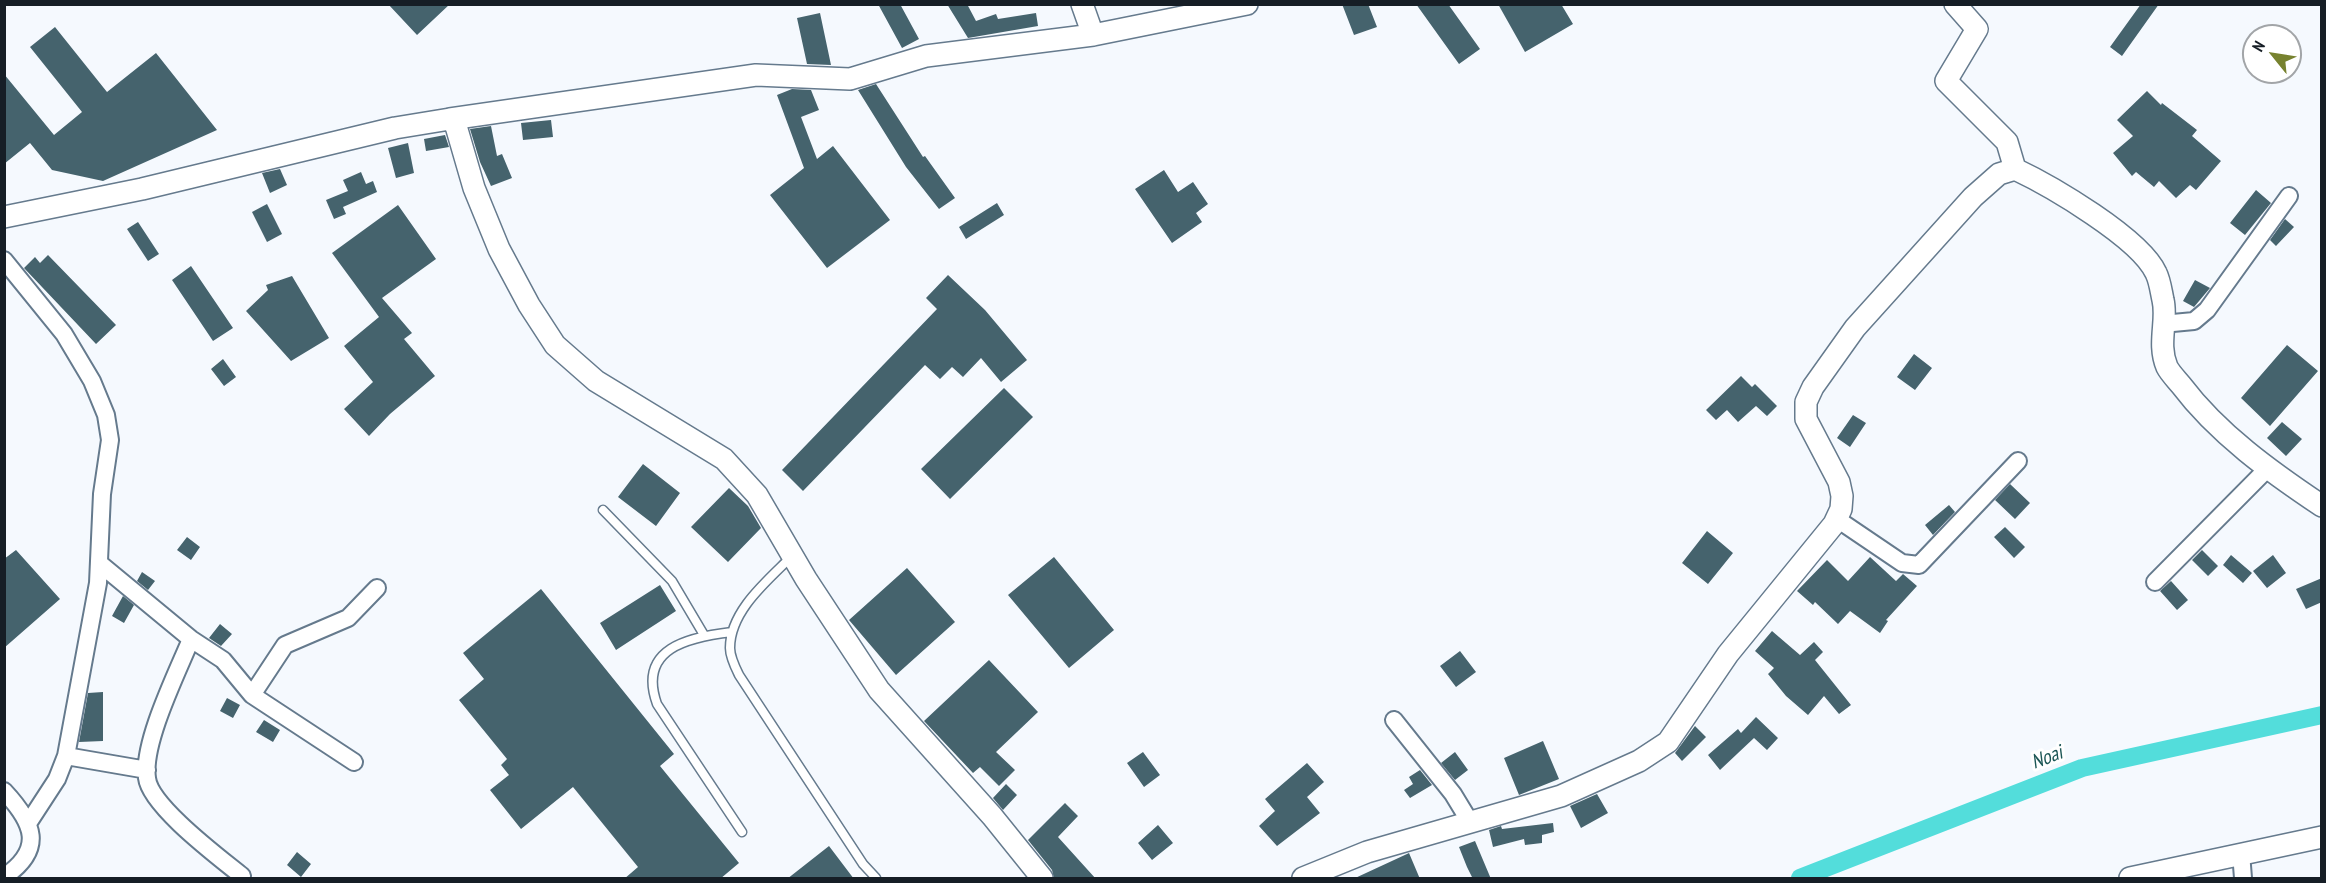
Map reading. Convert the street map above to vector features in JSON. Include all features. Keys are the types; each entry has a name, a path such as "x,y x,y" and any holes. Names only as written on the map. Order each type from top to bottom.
{"street":[{"path":"1082,4 1093,35"},
{"path":"5,217 142,189 395,128 756,75 850,79 926,56 1093,35 1247,4"},
{"path":"1955,4 1977,29 1946,81 2007,142 2015,169"},
{"path":"450,119 456,126 474,188 499,249 529,305 555,345 596,381 724,459 757,495 793,556 879,690 992,816 1042,879"},
{"path":"1303,879 1367,852 1561,796 1639,761 1668,742 1728,654 1837,519 1842,496 1839,482 1806,419 1806,402 1813,387 1855,328 1972,197 1999,174 2015,169 2046,184 2135,246 2156,273 2164,304 2162,324 2167,367 2191,399 2268,468 2322,506"},
{"path":"2162,324 2194,321 2207,310 2289,196"},
{"path":"4,260 64,334 92,381 106,415 110,440 102,494 98,583 66,756 57,779 29,822"},
{"path":"1837,519 1902,563 1919,565 2018,461"},
{"path":"2155,582 2268,468"},
{"path":"99,563 191,639 223,660 252,695 354,762"},
{"path":"252,695 285,645 348,618 377,588"},
{"path":"191,639 160,716 148,757 147,780 153,793 192,837 242,876"},
{"path":"1394,720 1453,794 1470,822"},
{"path":"66,756 147,770"},
{"path":"4,792 29,822 32,837 29,852 20,867 4,878"},
{"path":"2130,879 2322,837"},
{"path":"2241,853 2243,879"}],"lane":[{"path":"603,510 672,581 704,635"},
{"path":"793,556 756,592 732,632 730,649 739,675 863,864 876,879"},
{"path":"732,632 688,639 673,647 657,661 652,674 651,688 657,704 742,832"}],"building":[{"path":"388,4 450,4 417,35"},
{"path":"878,4 900,4 919,39 902,48"},
{"path":"947,4 967,4 976,21 996,14 998,19 1036,13 1038,26 968,38"},
{"path":"1342,4 1368,4 1377,27 1354,35"},
{"path":"1416,4 1448,4 1480,49 1459,64"},
{"path":"1498,4 1561,4 1573,24 1525,52"},
{"path":"2141,4 2159,4 2122,56 2110,47"},
{"path":"820,13 831,65 807,64 797,18"},
{"path":"55,27 107,92 156,53 217,130 103,181 52,170 30,143 4,164 4,74 54,135 82,112 30,47"},
{"path":"876,84 923,157 925,156 955,198 939,209 906,167 858,90"},
{"path":"792,89 811,90 819,110 801,117 817,159 833,146 890,220 827,268 770,195 804,168 777,95"},
{"path":"2147,91 2161,105 2162,103 2197,130 2192,136 2221,161 2196,190 2190,185 2176,198 2159,181 2154,187 2136,172 2132,176 2113,153 2133,136 2117,120"},
{"path":"551,120 553,137 523,140 521,123"},
{"path":"491,126 497,156 502,154 512,178 491,186 480,162 470,129"},
{"path":"445,135 449,147 426,151 424,139"},
{"path":"408,143 414,173 396,178 388,148"},
{"path":"280,169 287,185 270,193 262,173"},
{"path":"1164,170 1178,192 1193,182 1208,204 1196,213 1202,222 1172,243 1135,189"},
{"path":"361,172 366,184 373,181 377,192 343,207 346,214 334,219 326,200 348,191 343,180"},
{"path":"2256,190 2271,203 2245,235 2230,223"},
{"path":"997,203 1004,215 966,239 959,227"},
{"path":"267,204 282,234 267,242 252,212"},
{"path":"398,205 436,259 382,298 412,333 404,339 435,376 390,414 369,436 344,409 373,382 344,346 379,317 332,253"},
{"path":"2285,219 2294,227 2276,246 2270,240"},
{"path":"138,222 159,254 148,261 127,229"},
{"path":"48,255 116,325 96,344 24,268 35,257 40,263"},
{"path":"191,266 233,328 213,341 172,280"},
{"path":"948,275 985,310 1027,360 1001,382 981,358 963,377 952,367 940,379 925,365 803,491 782,470 937,309 926,298"},
{"path":"292,276 329,338 291,361 246,311 268,290 266,285"},
{"path":"2195,280 2210,288 2194,307 2183,301"},
{"path":"2287,345 2318,371 2270,426 2241,398"},
{"path":"1914,354 1932,368 1915,390 1897,377"},
{"path":"223,359 236,377 224,386 211,369"},
{"path":"1741,376 1752,387 1755,384 1777,406 1767,416 1756,406 1738,422 1727,410 1716,420 1706,410"},
{"path":"1004,388 1033,417 950,499 921,469"},
{"path":"1853,415 1866,423 1850,447 1837,438"},
{"path":"2282,422 2302,439 2286,456 2267,438"},
{"path":"643,464 680,493 656,526 618,497"},
{"path":"2010,484 2030,503 2015,519 1995,500"},
{"path":"729,488 748,506 761,528 728,562 691,527"},
{"path":"1949,505 1955,512 1933,535 1925,525"},
{"path":"2005,527 2025,547 2014,558 1994,537"},
{"path":"1707,531 1733,553 1708,584 1682,563"},
{"path":"187,537 200,547 191,560 177,550"},
{"path":"16,550 60,599 4,648 4,559"},
{"path":"2202,550 2218,566 2208,576 2192,560"},
{"path":"2231,555 2252,573 2243,583 2223,565"},
{"path":"2273,555 2286,573 2267,588 2253,571"},
{"path":"1054,557 1114,630 1069,668 1008,595"},
{"path":"1870,557 1896,581 1903,574 1917,586 1886,620 1888,621 1880,633 1850,611 1838,624 1815,602 1813,605 1797,591 1827,560 1848,581"},
{"path":"907,568 955,622 896,675 849,620"},
{"path":"142,572 155,581 148,590 137,581"},
{"path":"2322,578 2322,602 2306,609 2296,589"},
{"path":"2171,581 2188,600 2177,610 2160,591"},
{"path":"660,585 676,611 616,650 600,623"},
{"path":"541,589 674,754 660,766 739,863 720,879 624,879 638,867 573,787 521,829 490,790 509,775 501,765 507,759 459,700 484,679 463,653"},
{"path":"123,596 134,605 124,623 112,616"},
{"path":"220,624 232,634 221,646 209,638"},
{"path":"1772,631 1800,655 1814,642 1823,652 1815,660 1851,705 1839,714 1824,696 1808,715 1786,696 1768,674 1774,668 1755,651"},
{"path":"1460,651 1476,672 1456,687 1440,666"},
{"path":"989,660 1038,712 996,752 1015,770 999,786 980,767 973,773 924,721"},
{"path":"103,692 103,741 79,742 88,693"},
{"path":"227,698 240,705 233,718 220,711"},
{"path":"1756,717 1778,738 1767,750 1754,738 1720,770 1708,755 1738,729 1741,733"},
{"path":"264,720 280,730 273,742 256,732"},
{"path":"1695,726 1706,737 1682,761 1675,753"},
{"path":"1543,741 1559,779 1519,795 1504,758"},
{"path":"1143,752 1160,775 1144,787 1127,763"},
{"path":"1455,752 1468,770 1455,780 1441,763"},
{"path":"1307,763 1324,782 1307,797 1320,813 1277,846 1259,826 1275,811 1265,799"},
{"path":"1420,770 1432,785 1410,798 1404,790 1413,784 1409,777"},
{"path":"1006,784 1017,795 1003,810 993,798"},
{"path":"1597,794 1608,813 1581,828 1570,806"},
{"path":"1065,803 1078,816 1058,837 1096,879 1054,879 1052,870 1028,840"},
{"path":"1553,823 1554,832 1542,835 1542,843 1525,845 1524,839 1493,847 1489,830 1501,826 1502,829"},
{"path":"1158,825 1173,843 1152,860 1138,843"},
{"path":"1475,841 1491,879 1473,879 1467,867 1459,847"},
{"path":"829,846 854,879 787,879"},
{"path":"297,852 311,864 301,877 287,865"},
{"path":"1409,853 1420,879 1353,879 1407,854"}],"waterway":[{"name":"Noai","path":"1800,878 2082,768 2322,715"}]}
